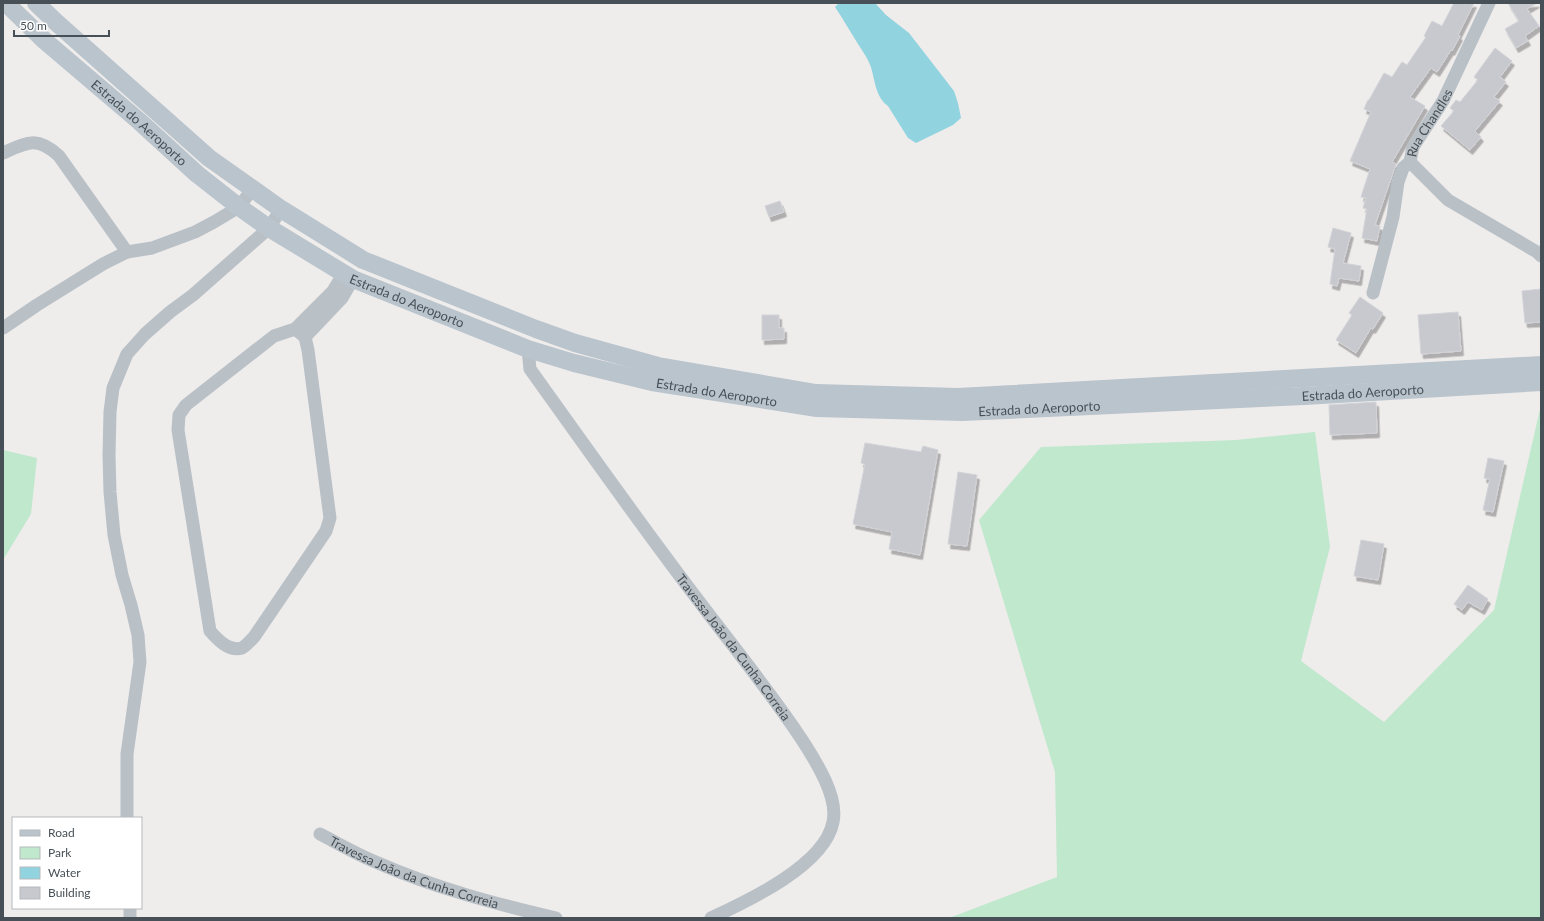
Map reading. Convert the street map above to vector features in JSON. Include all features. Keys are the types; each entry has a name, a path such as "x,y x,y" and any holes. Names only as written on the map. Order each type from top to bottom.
{"main road":[{"name":"Estrada do Aeroporto","path":"6,3 45,41 139,121 197,174 268,228 348,276 528,349 574,363 652,382 817,408 962,412 1304,396 1541,382"},
{"name":"Estrada do Aeroporto","path":"36,3 209,158 253,188 281,210 363,260 536,329 658,366 816,393 958,397 1541,365"}],"street":[{"name":"Rua Chandles","path":"1489,3 1442,101 1413,147 1410,162 1448,200 1537,252 1541,256"},
{"path":"3,153 30,143 40,143 48,147 59,156 127,252"},
{"path":"1373,293 1394,216 1398,182 1403,168 1410,162"},
{"path":"3,328 103,264 127,252 152,248 182,237 214,222 239,207 253,188"},
{"path":"127,817 127,754 140,662 138,634 122,575 113,528 109,455 110,412 113,388 126,354 145,334 170,312 193,295 268,228 281,210"},
{"path":"300,333 308,350 330,518 326,531 254,637 243,648 232,648 219,642 210,631 178,430 179,415 186,405 274,336 300,333 333,290 348,276"},
{"name":"Travessa João da Cunha Correia","path":"528,349 530,369 665,557 760,680 798,733 826,782 833,802 834,820 831,833 813,857 777,883 711,918"},
{"name":"Travessa João da Cunha Correia","path":"320,834 379,864 450,890 495,904 556,918"}],"green space":[{"path":"1540,409 1541,918 949,918 1057,877 1055,772 979,520 1041,447 1236,440 1315,432 1330,547 1301,661 1384,722 1494,610"},
{"path":"3,450 37,458 31,514 3,560"}],"water":[{"path":"839,3 875,3 886,15 909,33 954,91 961,118 953,125 916,143 908,138 888,106 881,99 875,86 868,60 835,7"}],"building":[{"path":"1454,3 1474,3 1458,35 1460,36 1452,51 1451,50 1437,72 1431,68 1410,97 1425,106 1392,162 1396,164 1375,225 1380,226 1377,241 1362,238 1367,209 1363,208 1366,198 1361,197 1370,169 1350,161 1371,112 1364,109 1384,73 1392,77 1402,62 1407,65 1426,37 1424,36 1432,21 1442,26"},
{"path":"1508,3 1537,3 1527,9 1539,26 1525,36 1528,41 1516,48 1505,29 1519,21"},
{"path":"1495,48 1512,61 1500,77 1506,82 1494,97 1500,101 1475,131 1481,137 1470,150 1441,126 1454,111 1450,108 1456,100 1460,102 1478,80 1474,77"},
{"path":"780,201 784,212 769,217 765,206"},
{"path":"1333,228 1351,233 1343,263 1361,266 1359,281 1339,278 1337,286 1330,284 1335,249 1328,247"},
{"path":"1541,289 1541,322 1525,323 1522,291"},
{"path":"1360,297 1383,313 1373,329 1371,328 1356,353 1336,340 1352,315 1349,313"},
{"path":"1458,312 1461,351 1421,354 1418,315"},
{"path":"762,315 779,315 779,328 784,328 784,339 762,340"},
{"path":"1376,402 1377,433 1330,435 1329,405"},
{"path":"865,443 921,452 923,446 938,450 920,555 889,549 892,532 853,524 865,464 861,463"},
{"path":"1488,458 1504,461 1493,512 1483,510 1490,479 1484,478"},
{"path":"958,472 977,475 967,546 948,544"},
{"path":"1361,540 1384,544 1378,580 1354,576"},
{"path":"1468,585 1488,599 1482,610 1468,602 1462,610 1454,604"}]}
